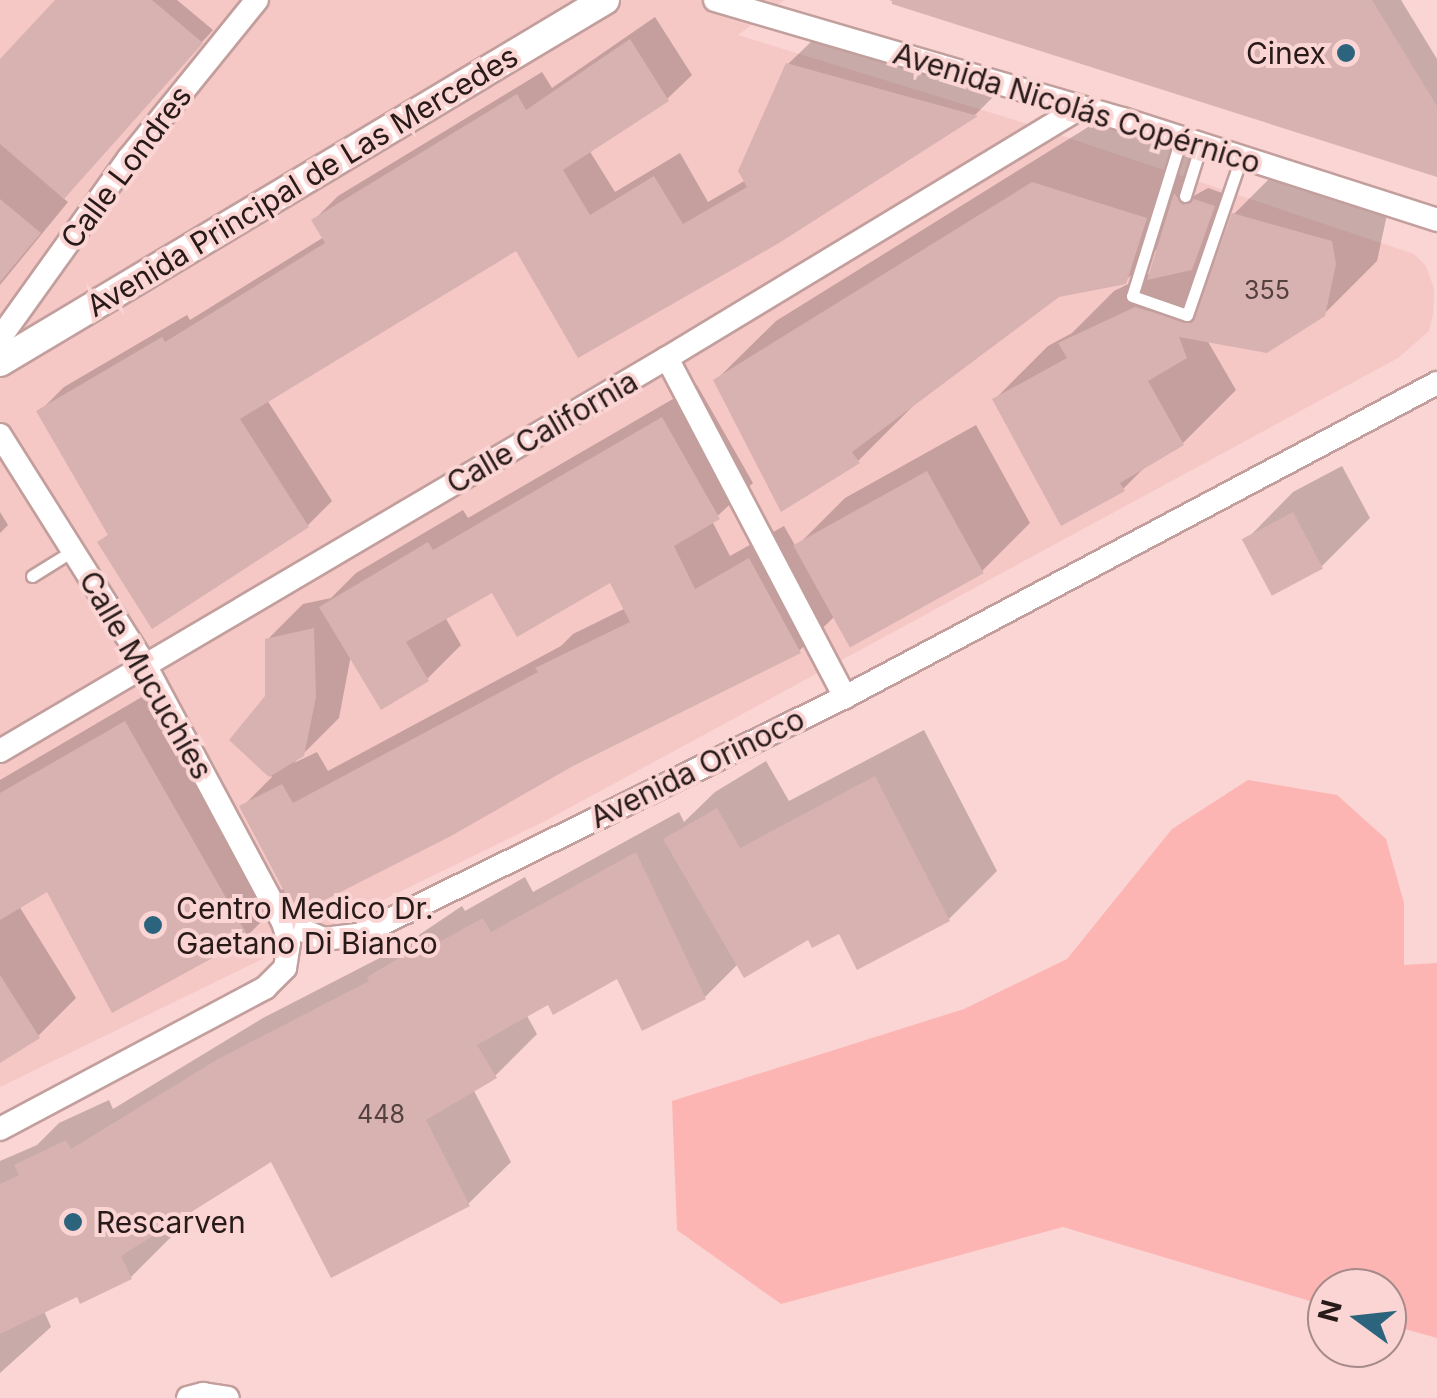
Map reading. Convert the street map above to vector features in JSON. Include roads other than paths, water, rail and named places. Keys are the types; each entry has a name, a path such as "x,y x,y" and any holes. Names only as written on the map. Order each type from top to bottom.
{"street":[{"name":"Calle Londres","path":"0,338 130,158 257,0"},
{"name":"Avenida Principal de Las Mercedes","path":"0,362 605,0"},
{"name":"Avenida Nicolás Copérnico","path":"715,0 1081,107 1437,220"},
{"name":"Calle California","path":"0,751 668,358 1081,107"},
{"path":"668,358 845,697"},
{"name":"Avenida Orinoco","path":"283,922 314,936 348,940 845,697 1437,383"},
{"name":"Calle Mucuchíes","path":"0,435 145,665 283,922"},
{"path":"0,1130 265,988 285,968 289,943 283,922"},
{"path":"188,1398 203,1394 228,1398"}],"lane":[{"path":"1191,142 1132,296 1187,315 1241,158"},
{"path":"1185,196 1191,142"},
{"path":"32,576 74,550"}],"place":[{"name":"Cinex","path":"1346,53"},
{"name":"Centro Medico Dr. Gaetano Di Bianco","path":"153,925"},
{"name":"Rescarven","path":"73,1222"}]}
